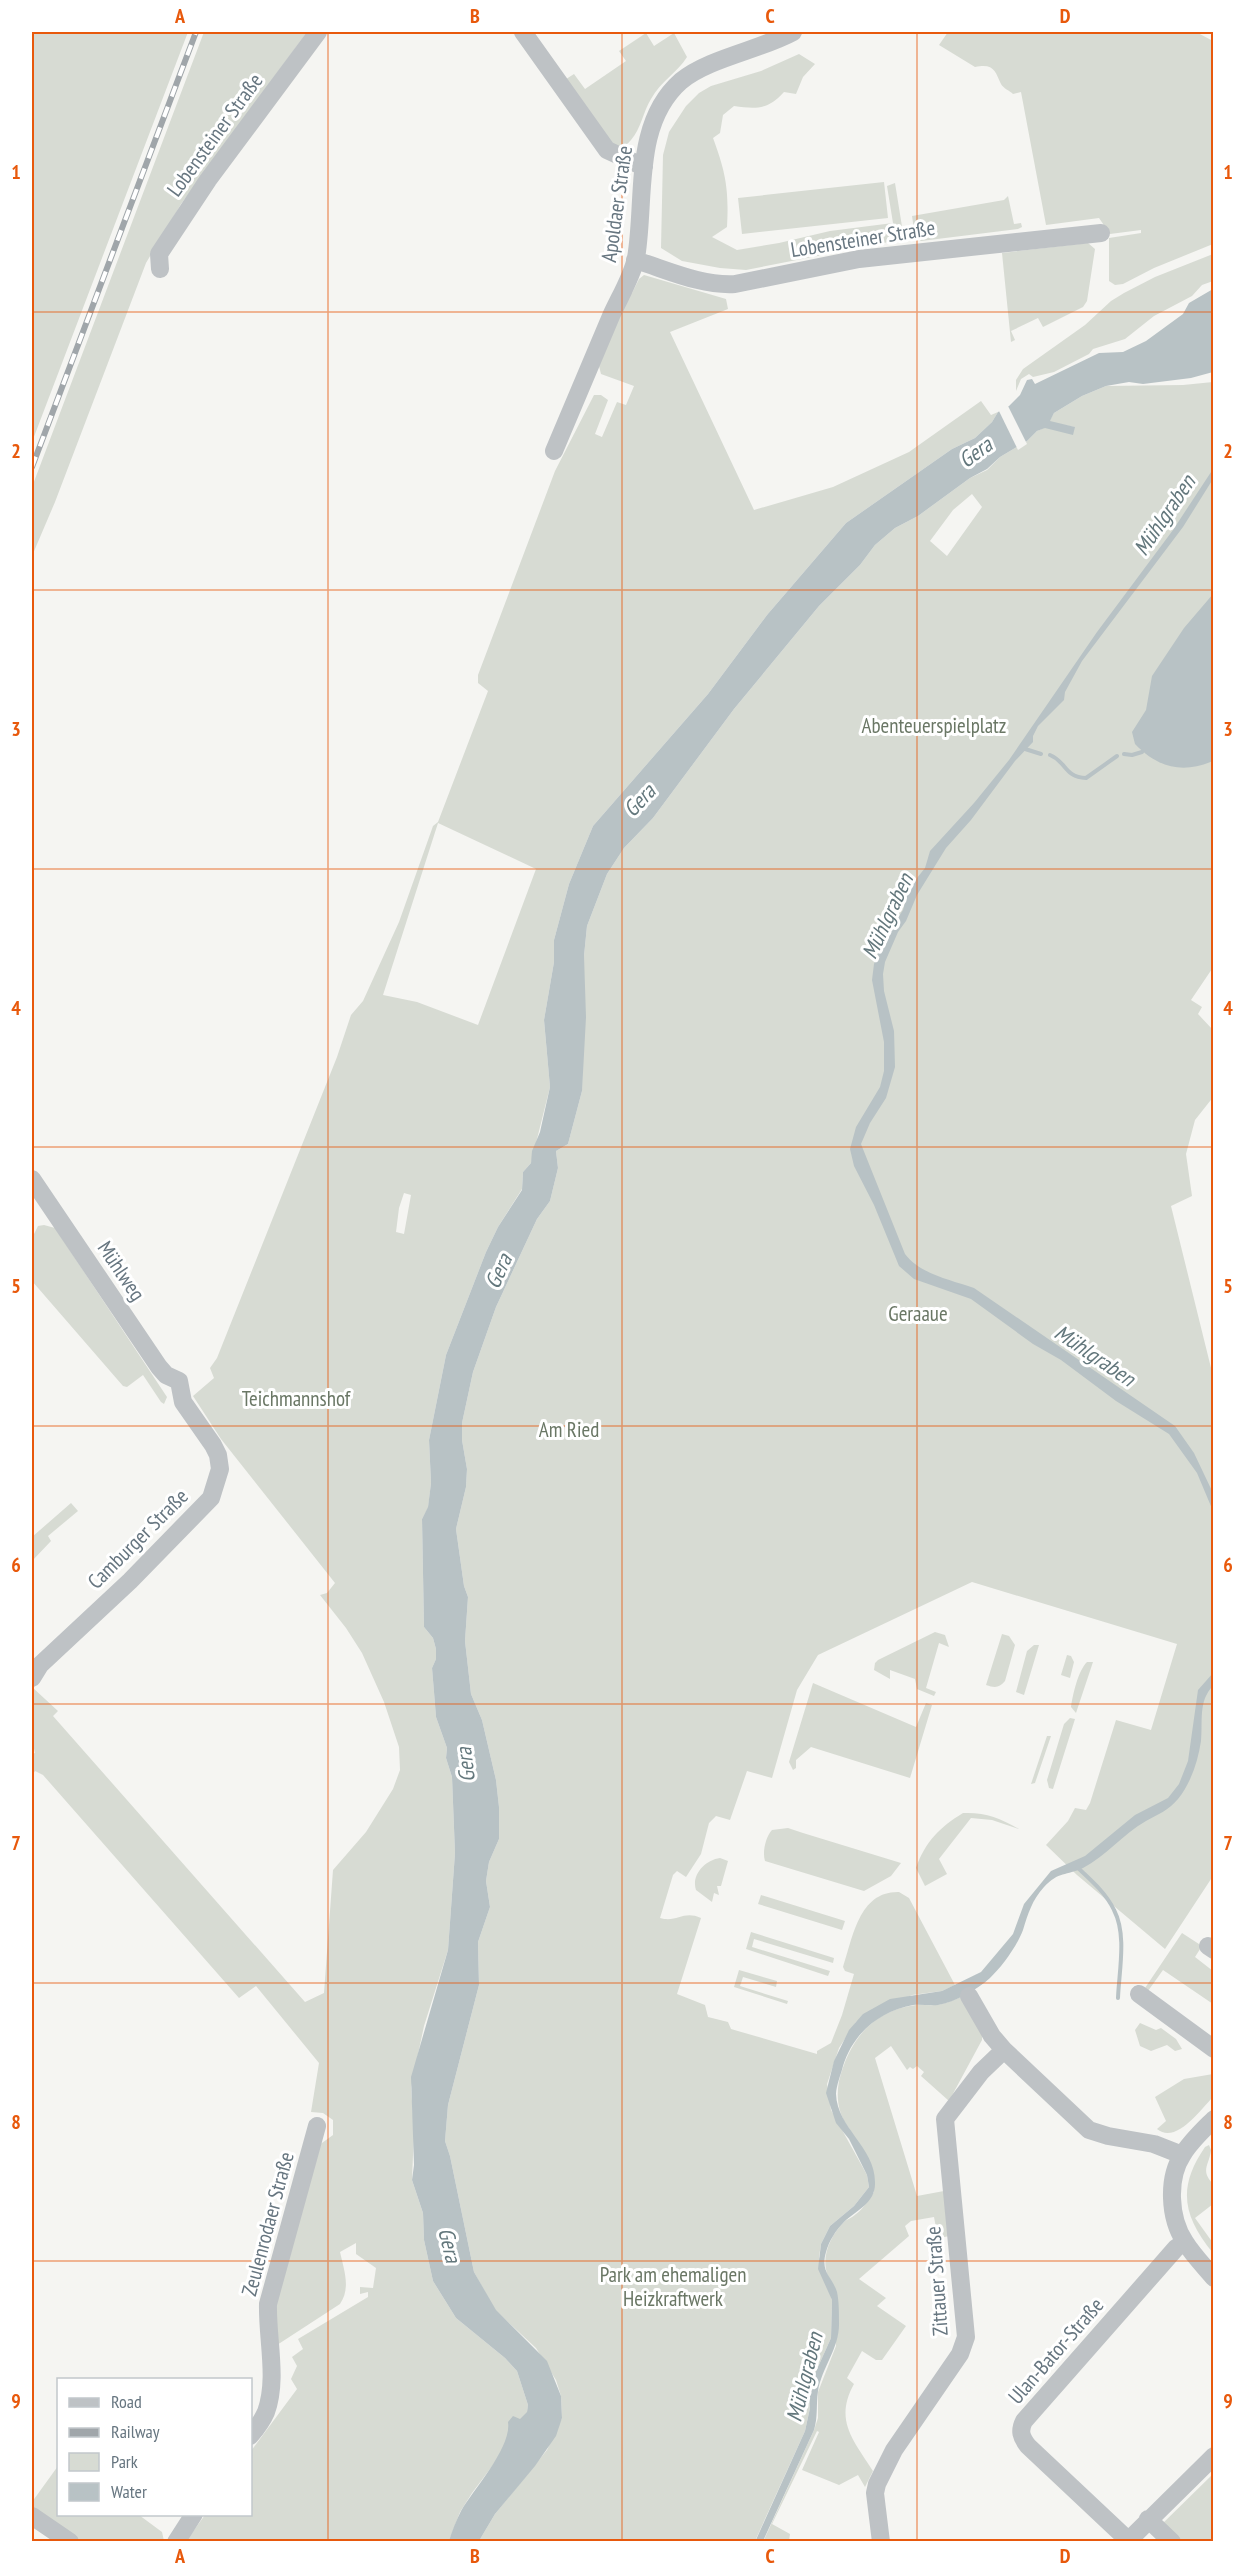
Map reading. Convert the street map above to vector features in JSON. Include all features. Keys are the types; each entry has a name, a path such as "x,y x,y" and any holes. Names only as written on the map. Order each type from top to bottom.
{"street":[{"name":"Lobensteiner Straße","path":"160,269 159,254 208,180 318,32"},
{"path":"523,32 607,150 644,167"},
{"name":"Apoldaer Straße","path":"554,451 635,260 644,167 656,115 667,97 681,81 703,68 771,43 793,32"},
{"name":"Lobensteiner Straße","path":"635,260 721,285 859,259 1101,233"},
{"name":"Mühlweg","path":"32,1179 159,1367 166,1375 179,1381"},
{"name":"Camburger Straße","path":"32,1678 40,1665 130,1581 211,1498 220,1469 218,1455 183,1402 179,1381"},
{"path":"1139,1994 1214,2049"},
{"path":"969,1996 992,2036 1004,2050 1089,2130 1108,2136 1154,2144 1182,2155"},
{"name":"Zittauer Straße","path":"881,2541 875,2493 877,2484 894,2450 960,2354 966,2337 945,2119 981,2072 1004,2050"},
{"path":"1214,2119 1182,2155 1175,2176 1172,2202 1177,2227 1185,2242 1214,2278"},
{"name":"Zeulenrodaer Straße","path":"252,2433 265,2415 270,2400 272,2371 267,2330 268,2304 317,2126"},
{"name":"Ulan-Bator-Straße","path":"1185,2242 1176,2248 1149,2278 1024,2421 1021,2428 1022,2436 1028,2446 1127,2541 1214,2456"},
{"path":"32,2516 70,2541"},
{"path":"176,2541 193,2516"},
{"path":"1148,2519 1172,2541"}],"green space":[{"path":"32,32 188,32 32,442"},
{"path":"204,32 307,32 181,204 146,263 55,502 32,556 32,487"},
{"path":"948,32 1196,32 1213,41 1213,244 1154,268 1123,284 1115,285 1109,281 1109,238 1141,233 1141,230 1110,234 1099,218 1046,225 1021,92 1013,94 1005,88 990,67 975,67 939,45"},
{"path":"646,33 654,46 674,33 687,57 655,93 631,140 625,145 616,146 607,141 596,129 563,81 574,74 585,89 626,61 619,51"},
{"path":"799,54 815,64 803,77 796,94 784,92 773,102 761,107 734,106 723,115 720,133 713,138 726,182 727,227 712,237 737,250 830,231 893,223 887,186 895,183 904,239 746,270 682,261 661,248 663,155 669,132 686,106 699,93 711,86 761,71"},
{"path":"884,182 888,218 742,234 738,198"},
{"path":"1008,196 1014,224 1021,223 1022,227 1018,229 921,241 915,236 912,216 1004,200"},
{"path":"1088,243 1095,249 1087,301 1083,307 1043,327 1038,318 1011,331 1015,340 1011,342 1002,253"},
{"path":"1213,254 1213,281 1202,285 1192,296 1154,316 1125,339 1093,349 1089,354 1054,372 1033,377 1029,374 1021,379 1016,391 1016,380 1023,369 1085,325 1111,301 1155,277"},
{"name":"Teichmannshof","path":"644,275 726,299 728,309 670,332 754,510 833,487 909,452 981,401 991,415 998,412 992,422 975,438 952,449 846,523 767,615 708,694 593,826 569,884 554,940 554,962 544,1020 550,1087 531,1163 523,1172 522,1189 498,1227 486,1252 446,1355 429,1440 431,1483 428,1508 422,1519 424,1627 433,1638 436,1649 436,1659 432,1668 436,1717 447,1748 446,1758 452,1777 455,1853 448,1950 424,2026 411,2087 414,2130 412,2180 423,2213 424,2240 433,2281 456,2318 505,2358 517,2371 528,2405 526,2421 472,2493 460,2512 449,2541 186,2541 204,2516 252,2516 252,2450 297,2389 291,2379 297,2366 292,2357 303,2349 298,2339 368,2297 368,2292 360,2294 360,2287 373,2288 376,2268 356,2254 356,2243 340,2252 346,2285 340,2304 277,2345 276,2298 315,2148 333,2135 333,2120 323,2113 311,2112 319,2063 256,1986 239,1998 43,1775 35,1771 32,1776 32,1754 35,1753 32,1740 32,1687 58,1711 53,1716 305,2002 324,1993 333,1870 366,1832 393,1789 400,1770 399,1747 384,1702 362,1653 320,1595 327,1593 335,1583 221,1439 193,1396 214,1378 210,1368 217,1358 337,1057 351,1015 363,1001 399,922 433,826 438,822 488,691 478,683 478,675 555,471 594,395 601,395 608,400 595,434 602,437 617,402 626,405 634,386 601,374 599,366 629,293 632,293 639,279","holes":["438,823 536,869 478,1025 417,1002 383,995","404,1193 411,1195 404,1234 396,1232 399,1208"]},
{"name":"Geraaue","path":"1213,382 1214,966 1191,1000 1202,1007 1198,1014 1213,1030 1214,1096 1195,1120 1186,1154 1192,1196 1171,1206 1213,1376 1213,1876 1165,1949 1077,1875 1046,1845 1068,1821 1075,1808 1086,1810 1090,1803 1116,1720 1151,1730 1177,1644 972,1582 818,1655 797,1690 772,1778 747,1771 730,1820 716,1816 709,1823 701,1854 686,1877 677,1871 673,1875 660,1918 671,1919 689,1915 701,1918 677,1994 705,2005 708,2017 728,2022 731,2029 817,2054 817,2051 831,2043 842,2015 854,1974 845,1971 843,1967 860,1918 866,1907 875,1899 899,1892 909,1898 955,1985 942,1991 912,1995 856,2022 839,2048 827,2084 831,2110 867,2175 869,2187 854,2206 830,2226 821,2244 819,2257 832,2300 831,2338 809,2387 810,2408 805,2431 755,2541 479,2541 495,2514 547,2450 562,2418 561,2396 556,2380 536,2348 495,2310 474,2272 445,2141 448,2105 479,1985 478,1942 490,1907 486,1881 489,1862 499,1839 496,1780 482,1720 471,1694 465,1641 468,1597 464,1586 456,1529 466,1487 467,1469 462,1440 462,1423 473,1372 496,1307 537,1219 550,1201 558,1168 556,1151 568,1144 582,1091 584,956 587,926 607,874 624,848 653,818 734,709 819,606 860,565 875,545 895,528 918,516 970,478 987,470 1000,457 1027,441 1037,431 1044,428 1074,427 1049,422 1054,413 1082,396 1106,386 1183,385","holes":["972,494 982,507 947,556 930,541 953,510"]},
{"path":"38,1226 55,1228 167,1397 164,1404 143,1375 127,1387 123,1386 32,1281 32,1238"},
{"path":"71,1503 78,1511 48,1536 51,1541 32,1561 32,1537"},
{"path":"935,1632 945,1635 949,1647 939,1643 926,1688 936,1692 934,1696 917,1689 915,1679 890,1670 890,1679 874,1670 878,1660"},
{"path":"1002,1634 1009,1636 1015,1645 1005,1681 997,1687 992,1687 986,1685"},
{"path":"1034,1645 1039,1645 1024,1695 1016,1692 1027,1651"},
{"path":"1067,1655 1071,1656 1074,1662 1070,1678 1061,1675"},
{"path":"1087,1662 1093,1662 1076,1713 1071,1707 1073,1696"},
{"path":"813,1683 916,1727 926,1703 932,1705 910,1778 811,1747 796,1760 796,1768 793,1770 789,1762"},
{"path":"1070,1718 1075,1719 1053,1789 1049,1788 1047,1780 1064,1724"},
{"path":"1047,1736 1051,1736 1035,1783 1031,1784"},
{"path":"963,1813 992,1817 1019,1829 992,1820 971,1818 939,1859 947,1874 925,1886 916,1868 924,1850 940,1830"},
{"path":"788,1828 901,1863 891,1876 864,1891 765,1861 766,1840 772,1830"},
{"path":"720,1858 728,1861 721,1886 717,1886 719,1895 714,1893 712,1902 696,1890 695,1884 700,1869 714,1859"},
{"path":"761,1895 845,1921 842,1930 758,1904"},
{"path":"751,1932 834,1958 833,1963 754,1939 752,1947 830,1971 828,1976 746,1949"},
{"path":"1182,1933 1202,1946 1195,1957 1213,1971 1213,2004 1163,1970 1148,1991 1145,1988"},
{"path":"739,1970 777,1981 776,1987 743,1977 740,1986 788,2001 787,2004 734,1987"},
{"path":"961,1997 982,2034 982,2040 949,2101 921,2076 924,2072 917,2066 907,2070 891,2046 875,2058 917,2196 944,2191 950,2236 938,2238 934,2217 911,2221 905,2226 909,2236 859,2279 886,2298 877,2306 906,2326 882,2360 876,2360 862,2351 847,2378 854,2384 848,2397 846,2419 853,2439 873,2471 865,2487 858,2475 839,2485 802,2470 819,2432 817,2431 772,2524 790,2534 789,2541 763,2542 814,2430 818,2418 818,2392 836,2346 832,2283 825,2260 829,2243 838,2228 861,2209 874,2192 849,2128 840,2112 838,2087 843,2066 856,2041 865,2030 887,2013 916,2005 941,2004"},
{"path":"1140,2023 1156,2030 1161,2028 1176,2039 1182,2049 1175,2051 1167,2045 1151,2051 1140,2046 1135,2030"},
{"path":"1213,2074 1213,2097 1188,2124 1172,2132 1164,2133 1157,2129 1166,2121 1155,2097 1184,2079"},
{"path":"1209,2145 1211,2150 1206,2171 1213,2184 1213,2204 1195,2218 1213,2243 1213,2253 1195,2227 1187,2202 1190,2176 1205,2147"},
{"path":"57,2467 57,2516 140,2516 162,2532 164,2541 80,2541 32,2512 32,2502"},
{"path":"1213,2474 1213,2541 1177,2541 1161,2525"}],"water":[{"name":"Gera","path":"1213,289 1213,372 1191,378 1143,384 1129,382 1106,386 1082,396 1054,413 1050,421 1075,427 1073,435 1045,428 1037,431 1027,441 1000,457 987,469 970,478 918,516 895,528 875,545 860,565 819,606 734,709 653,818 624,848 607,874 587,926 584,956 586,1017 582,1091 568,1144 556,1151 558,1168 550,1201 537,1219 496,1307 473,1372 462,1423 462,1440 467,1469 466,1487 456,1529 464,1586 468,1597 465,1641 471,1694 482,1720 496,1780 499,1839 489,1862 486,1881 490,1907 478,1942 479,1985 448,2105 445,2141 474,2272 496,2310 547,2361 561,2396 562,2418 556,2436 535,2466 495,2514 479,2541 449,2541 461,2511 491,2468 504,2443 508,2432 508,2422 513,2416 520,2419 527,2412 528,2405 517,2371 505,2358 456,2318 433,2281 424,2240 423,2213 412,2180 414,2165 411,2077 448,1950 455,1853 452,1777 446,1758 447,1748 436,1717 432,1668 436,1659 436,1649 433,1638 424,1627 422,1519 428,1507 431,1483 429,1440 446,1355 486,1252 498,1227 522,1190 523,1172 531,1163 532,1151 540,1132 550,1087 544,1020 554,962 554,940 569,884 593,826 708,694 767,615 846,523 952,449 975,438 992,422 998,412 1009,406 1020,395 1027,380 1032,379 1035,384 1099,353 1123,352 1146,341 1183,314 1189,303"},
{"path":"1213,469 1213,479 1183,527 1082,661 1065,692 1064,700 1038,726 1033,742 1015,761 971,820 946,848 917,895 885,962 884,991 894,1031 895,1067 886,1098 870,1123 861,1144 905,1254 911,1261 936,1276 974,1288 1175,1426 1194,1453 1213,1493 1213,1511 1197,1473 1169,1434 1116,1401 1061,1360 1033,1344 971,1299 914,1279 899,1266 874,1205 854,1166 850,1149 856,1127 880,1087 884,1071 884,1042 872,980 874,964 884,939 903,910 909,888 925,868 930,851 1009,760 1097,632 1173,530"},
{"path":"1213,594 1213,761 1191,767 1171,766 1153,759 1144,752 1135,744 1132,732 1146,710 1152,676 1184,628"},
{"path":"1213,1673 1213,1686 1203,1705 1201,1741 1196,1764 1187,1786 1174,1803 1138,1826 1099,1858 1083,1868 1058,1876 1049,1882 1033,1902 1013,1949 999,1968 979,1987 945,2003 913,2005 890,2012 869,2025 848,2054 837,2087 838,2106 849,2128 869,2158 875,2182 874,2189 869,2201 844,2222 827,2248 824,2265 838,2299 837,2340 820,2382 814,2430 763,2541 755,2542 805,2431 810,2408 809,2387 831,2338 832,2300 818,2269 821,2244 830,2226 854,2206 869,2187 867,2175 849,2139 836,2123 826,2093 834,2061 849,2030 863,2014 890,1999 942,1991 981,1972 1013,1934 1024,1904 1051,1871 1085,1856 1135,1815 1168,1798 1179,1784 1188,1761 1198,1690"}],"pier":[{"path":"1007,404 1027,444 1018,450 998,409"}],"waterway":[{"path":"1022,748 1041,754"},
{"path":"1124,754 1132,755 1142,752"},
{"path":"1050,755 1060,761 1073,775 1086,778 1117,756"},
{"path":"1077,1867 1107,1898 1118,1920 1121,1942 1118,1998"}],"railway":[{"path":"32,467 196,32"}],"water label":[{"name":"Mühlgraben","path":"1164,515"},
{"name":"Mühlgraben","path":"887,916"},
{"name":"Mühlgraben","path":"1095,1355"},
{"name":"Mühlgraben","path":"804,2377"}],"park label":[{"name":"Abenteuerspielplatz","path":"934,726"},
{"name":"Am Ried","path":"569,1430"},
{"name":"Park am ehemaligen Heizkraftwerk","path":"673,2287"}]}
